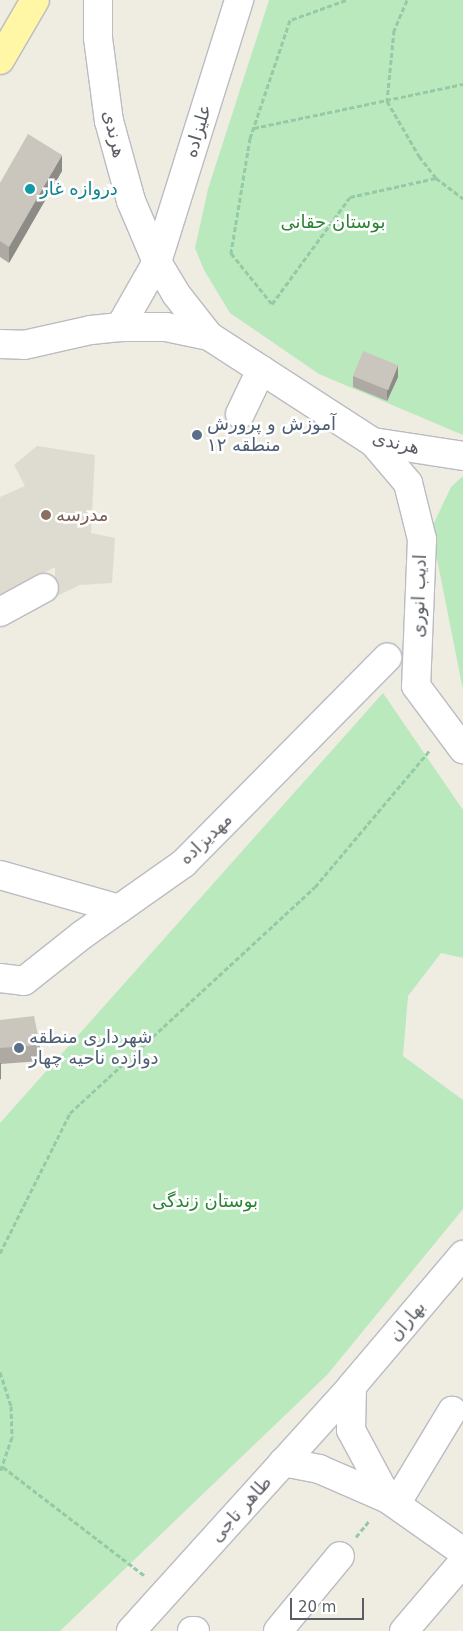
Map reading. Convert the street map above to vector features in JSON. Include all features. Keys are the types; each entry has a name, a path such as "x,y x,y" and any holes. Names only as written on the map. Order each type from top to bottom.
{"main road":[{"path":"0,60 35,0"}],"street":[{"name":"هرندی","path":"98,0 98,38 109,121 131,201 157,262 176,294 209,336 373,442 463,456"},
{"name":"علیزاده","path":"120,327 157,262 239,0"},
{"name":"هرندی","path":"0,344 24,345 91,330 120,327 166,327 209,336"},
{"path":"240,414 261,370"},
{"name":"ادیب انوری","path":"373,442 408,483 422,539 416,686 455,739"},
{"path":"0,612 44,588"},
{"name":"مهدیزاده","path":"0,978 24,981 119,909 184,863 387,658"},
{"path":"0,875 119,909"},
{"name":"بهاران","path":"352,1386 463,1256"},
{"path":"352,1386 352,1430 392,1502"},
{"name":"طاهر تاجی","path":"131,1631 352,1386"},
{"path":"392,1502 452,1411"},
{"path":"283,1462 319,1469 392,1502 463,1552"},
{"path":"278,1631 340,1556"},
{"path":"404,1631 463,1562"}],"path":[{"path":"346,0 290,20 254,128 231,253 272,304 350,197 436,178"},
{"path":"407,0 394,30 387,101 419,156 436,178 463,198"},
{"path":"254,128 463,84"},
{"path":"0,1252 70,1113 315,887 455,739"},
{"path":"0,1372 12,1406 12,1437 0,1472"},
{"path":"3,1467 166,1592"},
{"path":"340,1556 392,1502"}],"shaded area":[{"name":"مدرسه","path":"37,446 95,455 91,533 115,538 112,583 80,585 55,597 55,567 0,597 0,497 25,486 14,465"}],"green space":[{"name":"بوستان حقانی","path":"269,0 463,0 463,435 319,374 230,313 204,270 195,248 208,189"},
{"path":"463,476 463,690 431,529 451,487"},
{"name":"بوستان زندگی","path":"383,693 463,810 463,958 441,953 408,996 403,1056 463,1100 463,1209 327,1375 60,1631 0,1631 0,1123"}],"building":[{"path":"28,134 62,155 9,247 0,241 0,183"},
{"path":"363,351 398,365 388,390 353,376"},
{"path":"34,1016 40,1045 0,1048 0,1020"}],"place":[{"name":"دروازه غار","path":"30,189"},
{"name":"آموزش و پرورش منطقه ۱۲","path":"197,435"},
{"name":"مدرسه","path":"46,515"},
{"name":"شهرداری منطقه دوازده ناحیه چهار","path":"19,1048"}]}
